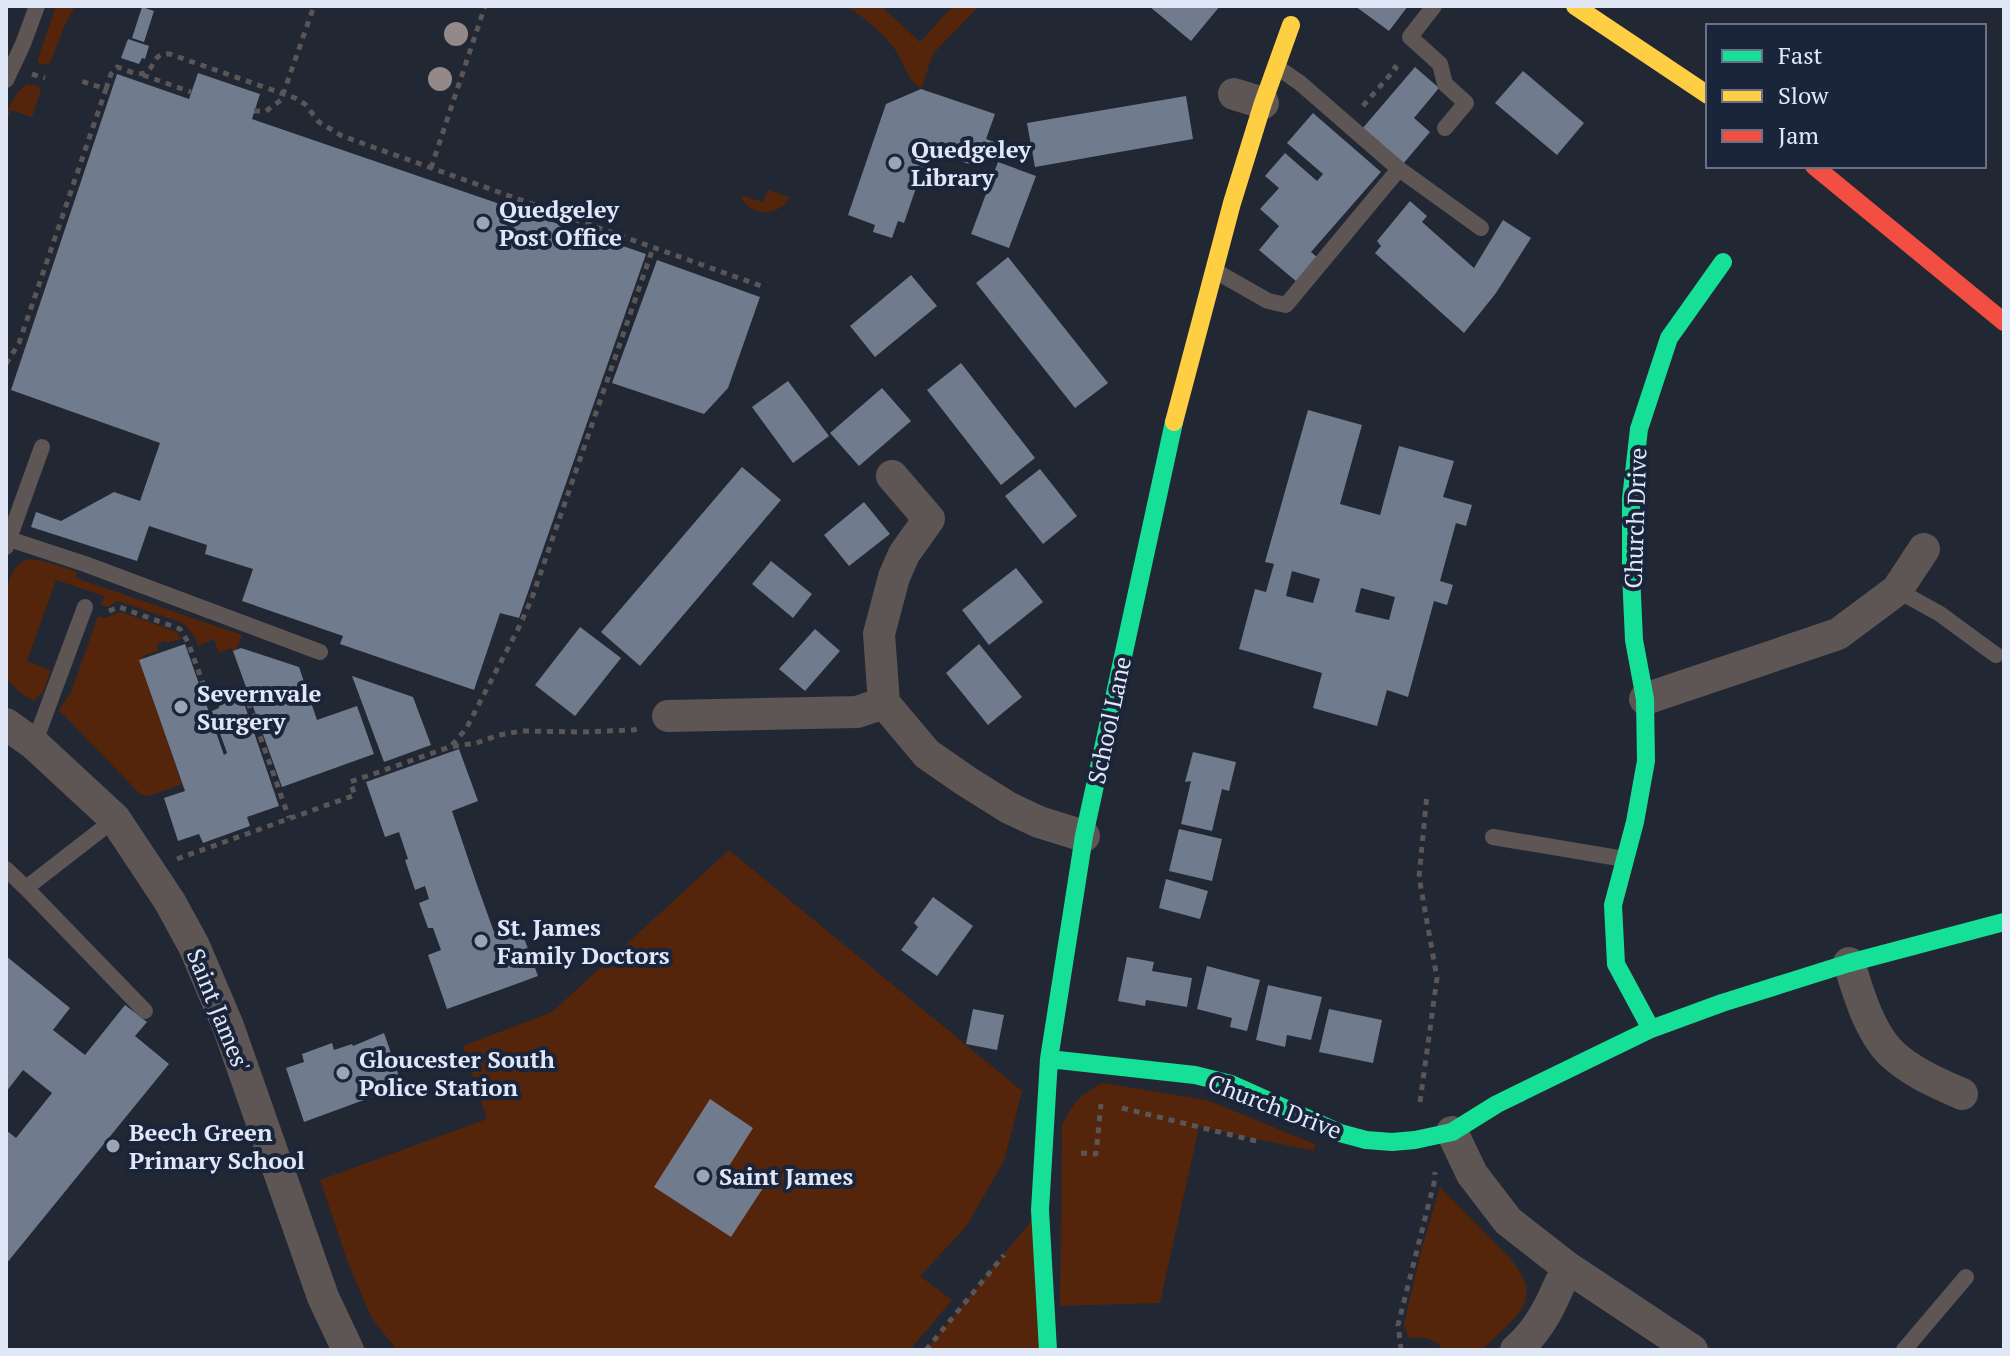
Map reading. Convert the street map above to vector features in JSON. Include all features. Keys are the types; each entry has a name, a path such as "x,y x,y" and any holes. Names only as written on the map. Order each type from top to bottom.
{"street":[{"path":"1575,6 1706,94"},
{"name":"School Lane","path":"1048,1350 1040,1210 1049,1059 1084,836 1176,411 1213,270 1249,98 1275,67 1291,25"},
{"path":"1816,168 2004,322"},
{"name":"Church Drive","path":"1651,1029 1616,964 1613,905 1635,822 1646,761 1645,699 1634,640 1631,499 1639,429 1669,338 1723,262"},
{"path":"892,476 929,519 904,554 894,577 879,634 884,703 927,754 966,781 1009,808 1084,836"},
{"path":"1645,699 1838,634 1897,590 1924,549"},
{"path":"668,716 857,712 884,703"},
{"name":"Saint James'","path":"6,724 34,744 115,819 170,902 194,946 222,1013 323,1297 348,1350"},
{"name":"Church Drive","path":"1049,1059 1195,1075 1231,1084 1340,1133 1366,1140 1415,1140 1445,1134 1497,1104 1651,1029 1849,963 2004,922"},
{"path":"1849,963 1868,1020 1890,1053 1921,1075 1962,1094"},
{"path":"1445,1134 1508,1221 1567,1267 1692,1350"},
{"path":"1516,1350 1529,1339 1551,1307 1567,1267"}],"lane":[{"path":"6,80 37,6"},
{"path":"1434,6 1410,37 1440,64 1445,84 1466,103 1445,128"},
{"path":"1275,67 1300,83 1399,169 1481,228"},
{"path":"1213,270 1268,301 1286,305 1399,169"},
{"path":"42,447 8,543 85,564 320,652"},
{"path":"1897,590 1940,614 1996,655"},
{"path":"34,744 85,607"},
{"path":"26,888 115,819"},
{"path":"1493,837 1625,860"},
{"path":"6,869 145,1011"},
{"path":"1904,1350 1966,1277"}],"path":[{"path":"254,111 266,111 277,104 284,94 314,6"},
{"path":"431,168 485,6"},
{"path":"138,74 149,71 159,56 170,54 305,104 319,122 342,136 764,287"},
{"path":"1348,124 1396,68 1389,63"},
{"path":"7,359 19,343 113,70 117,67 191,92"},
{"path":"151,67 152,76 157,80"},
{"path":"81,81 106,89"},
{"path":"450,747 466,729 532,598 653,248"},
{"path":"85,607 103,614 119,607 180,629 188,642 209,700 243,688 289,818"},
{"path":"145,866 165,853 171,862 355,795 350,782 450,747 522,731 634,730 668,716"},
{"path":"466,729 470,742 476,743"},
{"path":"1415,1140 1437,978 1419,877 1427,794"},
{"path":"1096,1154 1101,1103"},
{"path":"1117,1107 1270,1144"},
{"path":"1401,1350 1398,1325 1445,1134"},
{"path":"926,1350 1040,1210"}],"shaded area":[{"path":"56,6 75,6 50,63 45,65 38,62 38,58"},
{"path":"847,6 881,6 920,42 953,6 979,6 933,54 921,89 912,81 886,38"},
{"path":"28,84 41,90 32,117 11,110 6,122 12,100"},
{"path":"768,190 790,197 779,209 764,212 750,208 740,195 763,202"},
{"path":"30,559 77,572 76,578 242,635 236,651 231,648 219,653 214,639 198,646 196,638 183,623 118,601 107,607 101,605 104,596 56,580 27,661 51,671 44,690 34,701 19,692 6,678 7,591 14,570"},
{"path":"121,612 177,632 181,639 157,644 158,651 139,660 182,784 149,796 140,794 59,710 71,692 98,616 104,618"},
{"path":"729,850 1022,1091 1004,1161 966,1227 920,1276 952,1300 910,1350 397,1350 371,1317 348,1263 320,1180 487,1119 463,1046 552,1012"},
{"path":"1103,1083 1207,1100 1315,1144 1314,1151 1199,1127 1160,1303 1060,1306 1062,1125 1078,1100"},
{"path":"1440,1187 1511,1259 1527,1288 1524,1306 1482,1350 1443,1350 1428,1339 1409,1338 1404,1325"},
{"path":"1040,1210 1048,1350 926,1350"}],"building":[{"path":"1149,6 1220,6 1191,41"},
{"path":"1355,6 1408,6 1389,31"},
{"path":"142,7 154,11 144,42 132,38"},
{"path":"128,39 149,46 145,59 142,58 139,64 121,58"},
{"path":"1415,67 1439,88 1414,118 1430,132 1403,164 1362,129"},
{"path":"1523,71 1584,123 1557,155 1495,103"},
{"path":"198,73 260,94 252,119 646,254 519,618 500,613 474,690 340,644 343,636 242,601 253,569 205,554 207,545 149,526 137,561 31,527 36,512 61,521 114,492 140,501 160,443 11,390 117,74 189,99"},
{"name":"Quedgeley Library","path":"921,89 995,114 986,139 997,143 972,165 929,150 904,223 898,221 892,238 873,232 875,225 848,215 886,104"},
{"path":"1186,96 1193,139 1035,167 1027,123"},
{"path":"1313,113 1381,172 1311,252 1318,258 1297,282 1259,250 1279,226 1260,209 1279,188 1265,176 1285,153 1317,181 1323,174 1287,143"},
{"path":"998,162 1036,176 1009,248 971,234"},
{"path":"1410,201 1427,216 1422,222 1474,268 1503,220 1531,238 1496,293 1464,333 1375,253 1381,246 1377,241"},
{"path":"1008,257 1108,383 1075,408 976,283"},
{"path":"657,260 760,297 728,388 704,414 612,383"},
{"path":"911,275 937,306 875,357 850,326"},
{"path":"961,363 1035,458 1001,485 927,390"},
{"path":"788,381 829,436 793,463 752,407"},
{"path":"882,388 911,421 859,466 830,433"},
{"path":"1308,410 1362,425 1340,504 1380,515 1399,446 1454,461 1443,497 1472,505 1466,526 1456,523 1440,581 1453,585 1447,605 1434,601 1408,697 1387,690 1377,726 1313,708 1322,673 1239,649 1255,589 1266,592 1274,564 1265,562","holes":["1292,571 1320,579 1313,603 1286,596","1361,588 1395,597 1389,620 1355,612"]},
{"path":"742,467 781,500 640,666 601,632"},
{"path":"1040,469 1077,516 1043,544 1005,496"},
{"path":"864,502 890,534 849,566 824,535"},
{"path":"771,561 812,594 793,618 752,584"},
{"path":"1016,568 1043,602 989,645 962,610"},
{"path":"580,627 621,658 575,716 535,685"},
{"path":"815,629 840,651 805,691 779,669"},
{"name":"Severnvale Surgery","path":"185,644 224,755 227,753 212,711 230,701 231,704 243,700 279,806 247,817 250,826 203,843 199,834 178,841 164,798 185,791 139,660"},
{"path":"979,644 1022,697 988,725 946,673"},
{"path":"241,648 299,667 317,720 357,706 374,754 282,787 233,651"},
{"path":"352,676 413,697 431,745 384,762"},
{"path":"459,749 478,801 452,811 476,882 494,932 518,922 538,976 447,1009 428,955 441,950 433,928 428,928 419,903 429,899 425,886 415,890 399,832 385,837 366,782"},
{"path":"1193,752 1236,762 1229,791 1222,789 1212,831 1181,824 1191,781 1185,782"},
{"path":"1179,829 1222,839 1212,881 1169,871"},
{"path":"1166,879 1208,891 1200,919 1159,908"},
{"path":"933,897 973,926 937,976 901,950 918,927 914,923"},
{"path":"6,956 70,1008 53,1030 85,1055 125,1005 147,1022 135,1036 169,1064 6,1264 6,1130 16,1138 52,1093 23,1070 6,1092"},
{"path":"1127,957 1154,962 1152,971 1192,978 1187,1007 1146,1000 1145,1006 1118,1001"},
{"path":"1207,966 1260,980 1247,1031 1230,1027 1232,1018 1197,1009"},
{"path":"1268,985 1322,997 1311,1040 1287,1035 1285,1047 1256,1040"},
{"path":"973,1009 1004,1015 997,1050 966,1044"},
{"path":"1329,1009 1382,1020 1373,1063 1319,1052"},
{"name":"Gloucester South Police Station","path":"384,1033 400,1079 369,1090 372,1097 304,1122 286,1068 304,1062 302,1054 332,1043 334,1050"},
{"name":"Saint James","path":"710,1099 753,1128 729,1166 763,1188 731,1237 654,1187"}],"traffic: fast":[{"path":"1651,1029 1616,964 1613,905 1635,822 1646,761 1645,699 1634,640 1631,499 1639,429 1669,338 1723,262"},
{"path":"1048,1350 1040,1210 1049,1059 1084,836 1174,422"},
{"path":"1049,1059 1195,1075 1231,1084 1340,1133 1366,1140 1415,1140 1452,1132 1497,1104 1651,1029 1849,963 2004,922"}],"traffic: slow":[{"path":"1575,6 1706,94"},
{"path":"1174,422 1232,203 1291,25"}],"traffic: jam":[{"path":"1816,168 2004,322"}],"place":[{"name":"Quedgeley Library","path":"895,163"},
{"name":"Quedgeley Post Office","path":"483,223"},
{"name":"Severnvale Surgery","path":"181,707"},
{"name":"St. James Family Doctors","path":"481,941"},
{"name":"Gloucester South Police Station","path":"343,1073"},
{"name":"Beech Green Primary School","path":"113,1146"},
{"name":"Saint James","path":"703,1176"}]}
